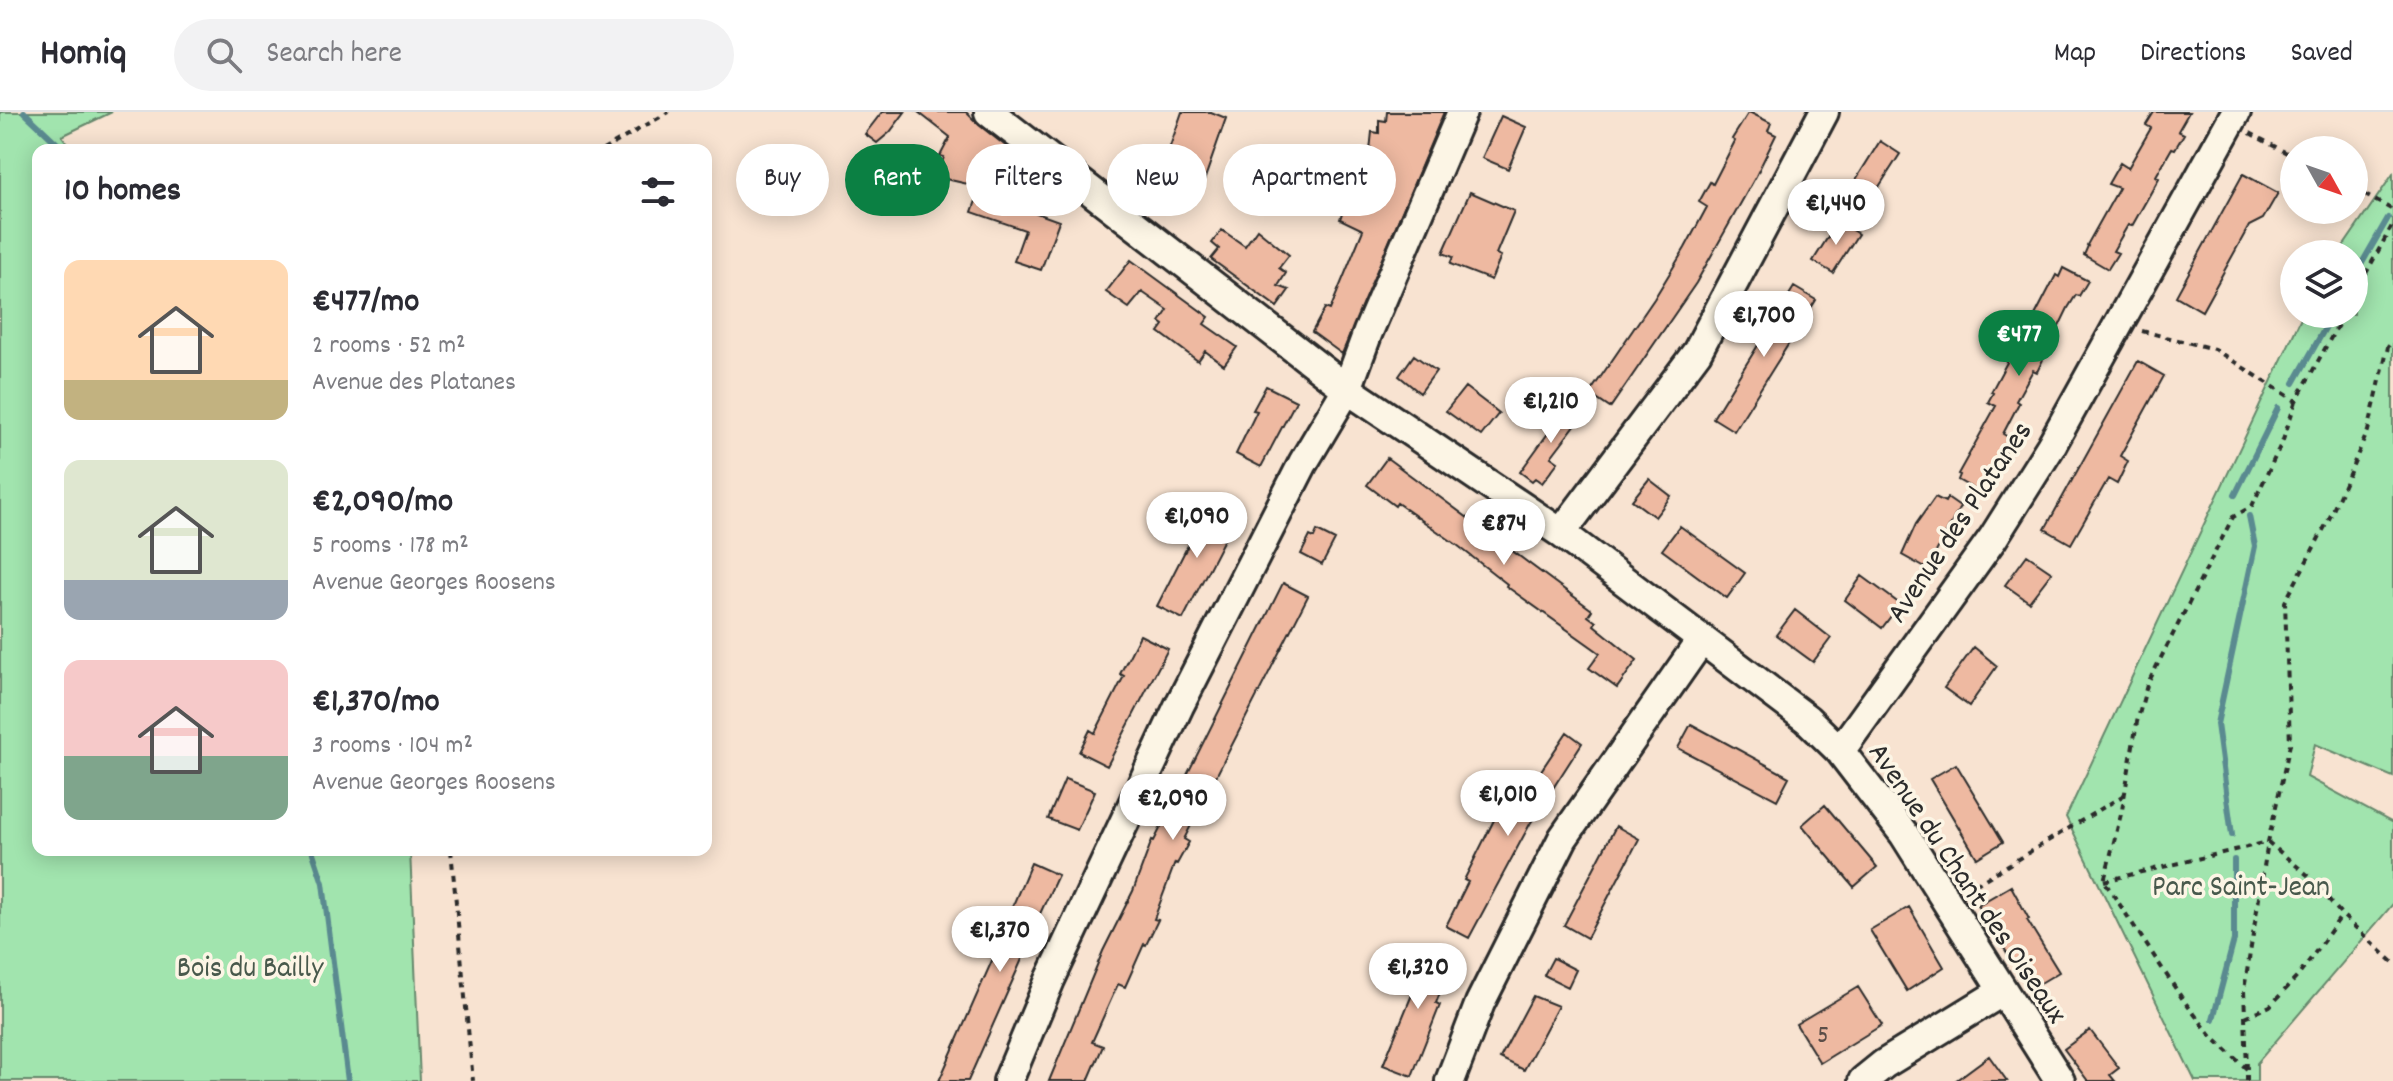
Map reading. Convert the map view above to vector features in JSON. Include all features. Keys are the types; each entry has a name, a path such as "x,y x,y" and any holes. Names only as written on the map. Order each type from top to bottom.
{"street":[{"name":"Avenue du Chant des Oiseaux","path":"989,112 1347,389 1561,533 1807,719 1840,751 1904,834 2060,1081"},
{"path":"1008,1081 1050,980 1179,706 1303,463 1347,389 1368,332 1462,112"},
{"path":"1561,533 1697,352 1824,112"},
{"name":"Avenue des Platanes","path":"1840,751 1993,538 2051,446 2233,117"},
{"path":"1450,1081 1480,1003 1563,838 1702,639"},
{"path":"1863,1081 1884,1064 2003,991"}],"path":[{"path":"613,144 669,112"},
{"path":"2233,117 2280,148"},
{"path":"2368,197 2393,210"},
{"path":"2368,270 2393,224"},
{"path":"2119,320 2137,330 2214,349 2296,401"},
{"path":"2247,1069 2213,1038 2184,1001 2104,881 2147,685 2233,517 2252,506 2283,440 2296,401 2336,328"},
{"path":"2247,1081 2244,990 2268,842 2290,744 2285,602 2330,517 2368,431 2388,347 2393,341"},
{"path":"1948,902 2124,795"},
{"path":"2104,881 2268,842"},
{"path":"2268,842 2310,877 2342,915 2393,962"},
{"path":"452,856 473,1081"},
{"path":"2245,1017 2270,1006 2299,975 2342,915"}],"green space":[{"name":"Bois du Bailly","path":"0,112 112,112 62,136 68,144 32,144 32,856 410,856 420,1081 0,1081"},
{"name":"Parc Saint-Jean","path":"2393,174 2393,777 2315,744 2307,777 2393,823 2393,904 2257,1063 2257,1081 2195,1081 2066,817 2296,328 2368,328 2368,240 2348,240 2359,224 2368,224 2368,210"}],"building":[{"path":"882,112 905,112 877,143 865,134"},
{"path":"918,112 966,112 1003,144 966,144 966,184 950,180 950,144 946,144 950,137"},
{"path":"1182,112 1211,112 1226,118 1207,172 1207,144 1171,144"},
{"path":"1387,112 1444,112 1342,354 1312,332 1325,308 1330,310 1363,230 1340,219 1341,216 1396,216 1396,144 1371,144 1372,132 1379,133 1379,120 1386,121"},
{"path":"1749,112 1771,123 1768,131 1776,135 1696,283 1610,408 1589,394 1685,248 1707,207 1699,202 1710,182 1713,184 1735,141 1732,139"},
{"path":"2154,112 2189,112 2178,131 2184,134 2156,176 2159,178 2132,226 2128,225 2113,251 2118,253 2108,269 2084,255 2119,188 2108,184 2120,163 2128,168 2151,128 2146,125"},
{"path":"1501,116 1526,127 1508,169 1482,158"},
{"path":"1880,141 1900,154 1875,193 1855,181"},
{"path":"2243,174 2278,193 2263,219 2249,226 2202,311 2176,296"},
{"path":"1470,192 1514,211 1496,254 1501,256 1491,280 1450,264 1453,257 1443,253"},
{"path":"984,216 1045,216 1059,221 1041,270 1014,261 1025,230"},
{"path":"1838,221 1858,234 1833,273 1813,261"},
{"path":"1257,229 1289,255 1279,268 1286,273 1278,286 1289,290 1277,307 1211,259 1219,249 1212,243 1222,230 1245,246"},
{"path":"1131,260 1209,317 1204,324 1237,347 1224,365 1205,351 1198,361 1159,332 1164,325 1160,322 1168,310 1142,292 1129,308 1106,292"},
{"path":"2063,268 2088,281 2068,308 2037,372 2033,370 2016,401 2019,403 2003,434 2013,440 2004,455 2001,453 1979,492 1958,480 1958,474 1996,406 1988,402 1991,392 2013,351 2016,352 2056,275 2059,277"},
{"path":"1794,287 1816,300 1734,431 1713,418"},
{"path":"1414,355 1436,371 1420,393 1399,376"},
{"path":"2138,361 2164,376 2120,456 2128,461 2117,484 2108,479 2071,544 2045,529"},
{"path":"1266,386 1296,401 1261,467 1236,454"},
{"path":"1465,387 1499,413 1481,436 1446,411"},
{"path":"1564,403 1582,416 1551,457 1558,462 1542,483 1535,478 1532,481 1520,472 1554,425 1550,422"},
{"path":"1387,458 1592,610 1588,616 1596,622 1594,625 1637,660 1617,688 1589,668 1600,653 1506,586 1457,545 1367,485"},
{"path":"1649,479 1671,496 1655,517 1632,500"},
{"path":"1935,497 1945,502 1947,498 1960,507 1927,569 1902,555 1916,524"},
{"path":"1211,500 1237,514 1183,619 1157,606"},
{"path":"1680,526 1745,573 1727,598 1662,550"},
{"path":"1317,531 1335,540 1322,565 1301,554 1310,536 1314,538"},
{"path":"2027,555 2052,572 2029,602 2005,585"},
{"path":"1862,576 1900,604 1882,628 1845,600"},
{"path":"1283,583 1308,596 1184,839 1189,842 1175,863 1154,919 1158,920 1146,945 1125,987 1118,984 1092,1042 1103,1046 1088,1081 1049,1081 1103,951 1133,891 1152,840"},
{"path":"1795,610 1831,638 1813,662 1776,635"},
{"path":"1140,635 1168,649 1107,766 1079,752 1090,730 1095,733 1124,676 1120,674"},
{"path":"1974,647 1997,666 1969,706 1944,688"},
{"path":"1691,724 1789,777 1777,800 1678,748"},
{"path":"1567,732 1582,743 1530,824 1469,938 1446,926 1468,882 1464,880 1500,808 1506,812 1529,773 1536,778"},
{"path":"1956,764 2003,842 1977,858 1930,779"},
{"path":"1065,779 1095,791 1077,830 1048,819"},
{"path":"1825,805 1877,867 1854,887 1802,825"},
{"path":"1616,826 1639,839 1587,938 1564,925"},
{"path":"1031,863 1058,875 968,1081 939,1081 1009,922 1010,912"},
{"path":"2011,886 2027,920 2059,972 2039,984 2034,976 2024,981 1978,905"},
{"path":"1909,907 1944,967 1907,991 1870,930"},
{"path":"1416,945 1438,954 1436,958 1451,964 1436,1003 1440,1005 1412,1076 1383,1065 1418,980 1405,975"},
{"path":"1553,958 1576,970 1568,987 1544,975"},
{"path":"1858,987 1882,1025 1820,1063 1796,1024"},
{"path":"1533,996 1558,1006 1524,1070 1500,1058"},
{"path":"2090,1030 2119,1068 2110,1075 2115,1081 2088,1081 2064,1049"},
{"path":"1989,1056 2007,1081 1955,1081"}],"waterway":[{"path":"24,112 58,144"},
{"path":"2368,253 2388,218"},
{"path":"2294,383 2325,328"},
{"path":"2235,495 2278,408"},
{"path":"2232,835 2217,724 2255,546 2249,516"},
{"path":"314,856 323,883 348,1081"},
{"path":"2213,1019 2234,940 2234,860"}]}
